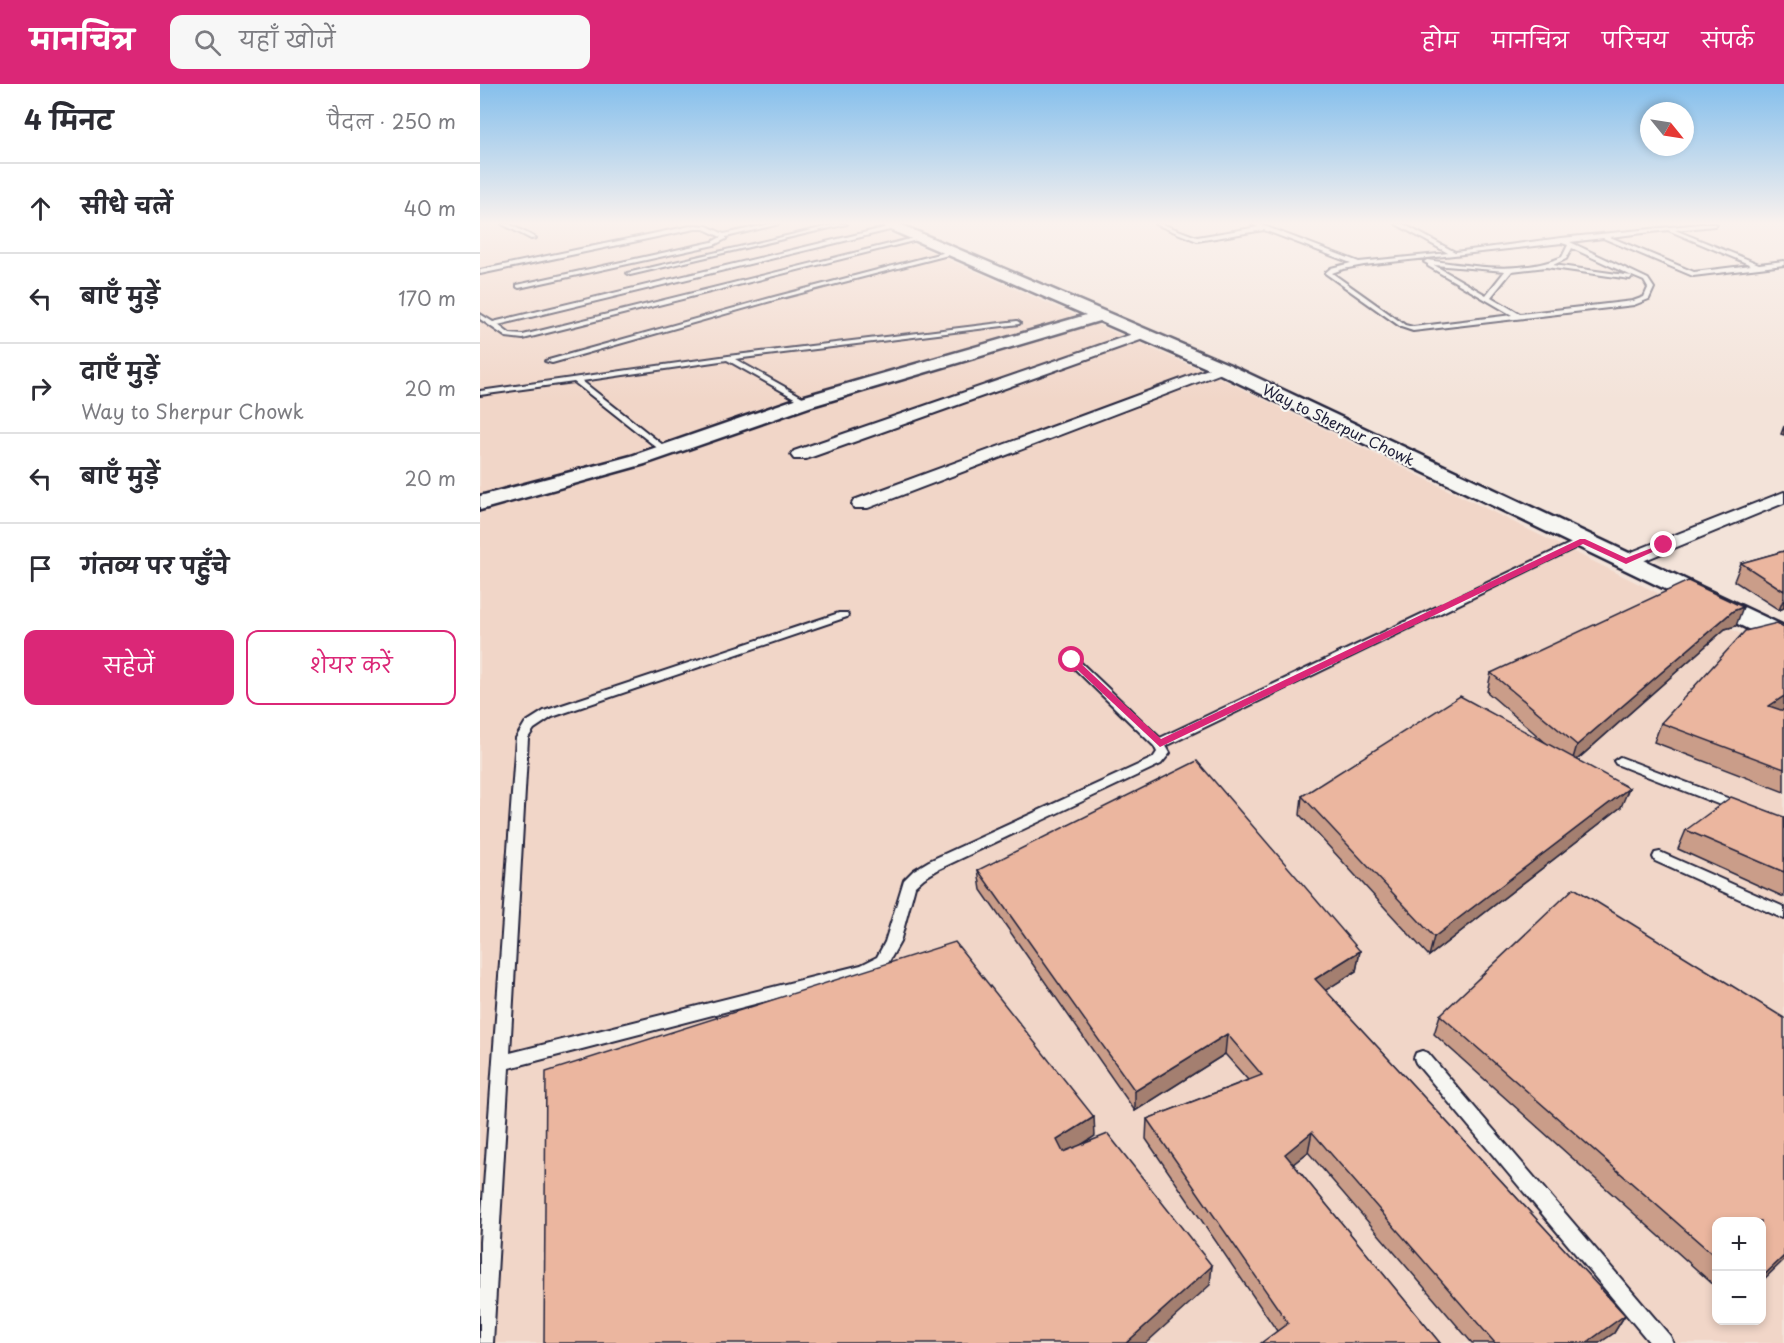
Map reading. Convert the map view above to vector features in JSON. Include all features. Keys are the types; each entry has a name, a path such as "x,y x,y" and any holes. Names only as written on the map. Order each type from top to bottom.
{"street":[{"name":"Way to Sherpur Chowk","path":"1026,283 1222,368 1784,636"},
{"path":"480,503 665,451 804,402 1102,315"},
{"path":"800,454 1143,334"},
{"path":"861,504 1222,368"},
{"path":"1626,561 1784,497"}],"lane":[{"path":"519,286 534,283"},
{"path":"491,325 660,283"},
{"path":"480,316 508,336 523,337 742,283"},
{"path":"549,361 835,283"},
{"path":"1342,283 1408,328 1420,330 1640,302 1647,298 1651,288 1650,283"},
{"path":"1461,283 1520,317"},
{"path":"1487,298 1499,283"},
{"path":"480,393 728,358 1017,323"},
{"path":"728,358 804,402"},
{"path":"576,380 665,451"},
{"path":"1160,744 1582,541"},
{"path":"483,1343 522,738 530,726 548,714 843,615"},
{"path":"501,1063 865,970 882,961 891,942 909,884 919,874 1157,761 1164,753 1160,744 1072,660"},
{"path":"1620,761 1751,812"},
{"path":"1660,857 1784,913"},
{"path":"1422,1058 1664,1343"}],"shaded area":[{"path":"480,283 1001,283 1224,380 1784,655 1784,1343 480,1343"}],"building":[{"path":"1784,551 1784,591 1741,563"},
{"path":"1688,581 1743,607 1733,611 1577,745 1491,673"},
{"path":"1777,623 1784,627 1784,696 1769,706 1784,711 1784,769 1661,723 1745,631"},
{"path":"1460,696 1629,788 1434,937 1302,796"},
{"path":"1197,761 1360,951 1315,979 1625,1315 1586,1343 1495,1343 1312,1132 1285,1154 1440,1343 1261,1343 1288,1323 1147,1119 1262,1075 1227,1034 1135,1091 978,870"},
{"path":"1731,797 1784,817 1784,872 1686,830"},
{"path":"1574,888 1784,1018 1784,1256 1766,1273 1766,1217 1712,1217 1712,1253 1440,1015"},
{"path":"955,942 1094,1117 1057,1140 1063,1152 1108,1134 1212,1266 1126,1343 544,1343 546,1072"}],"route":[{"path":"1072,660 1160,744 1582,541 1626,561 1664,545"}]}
